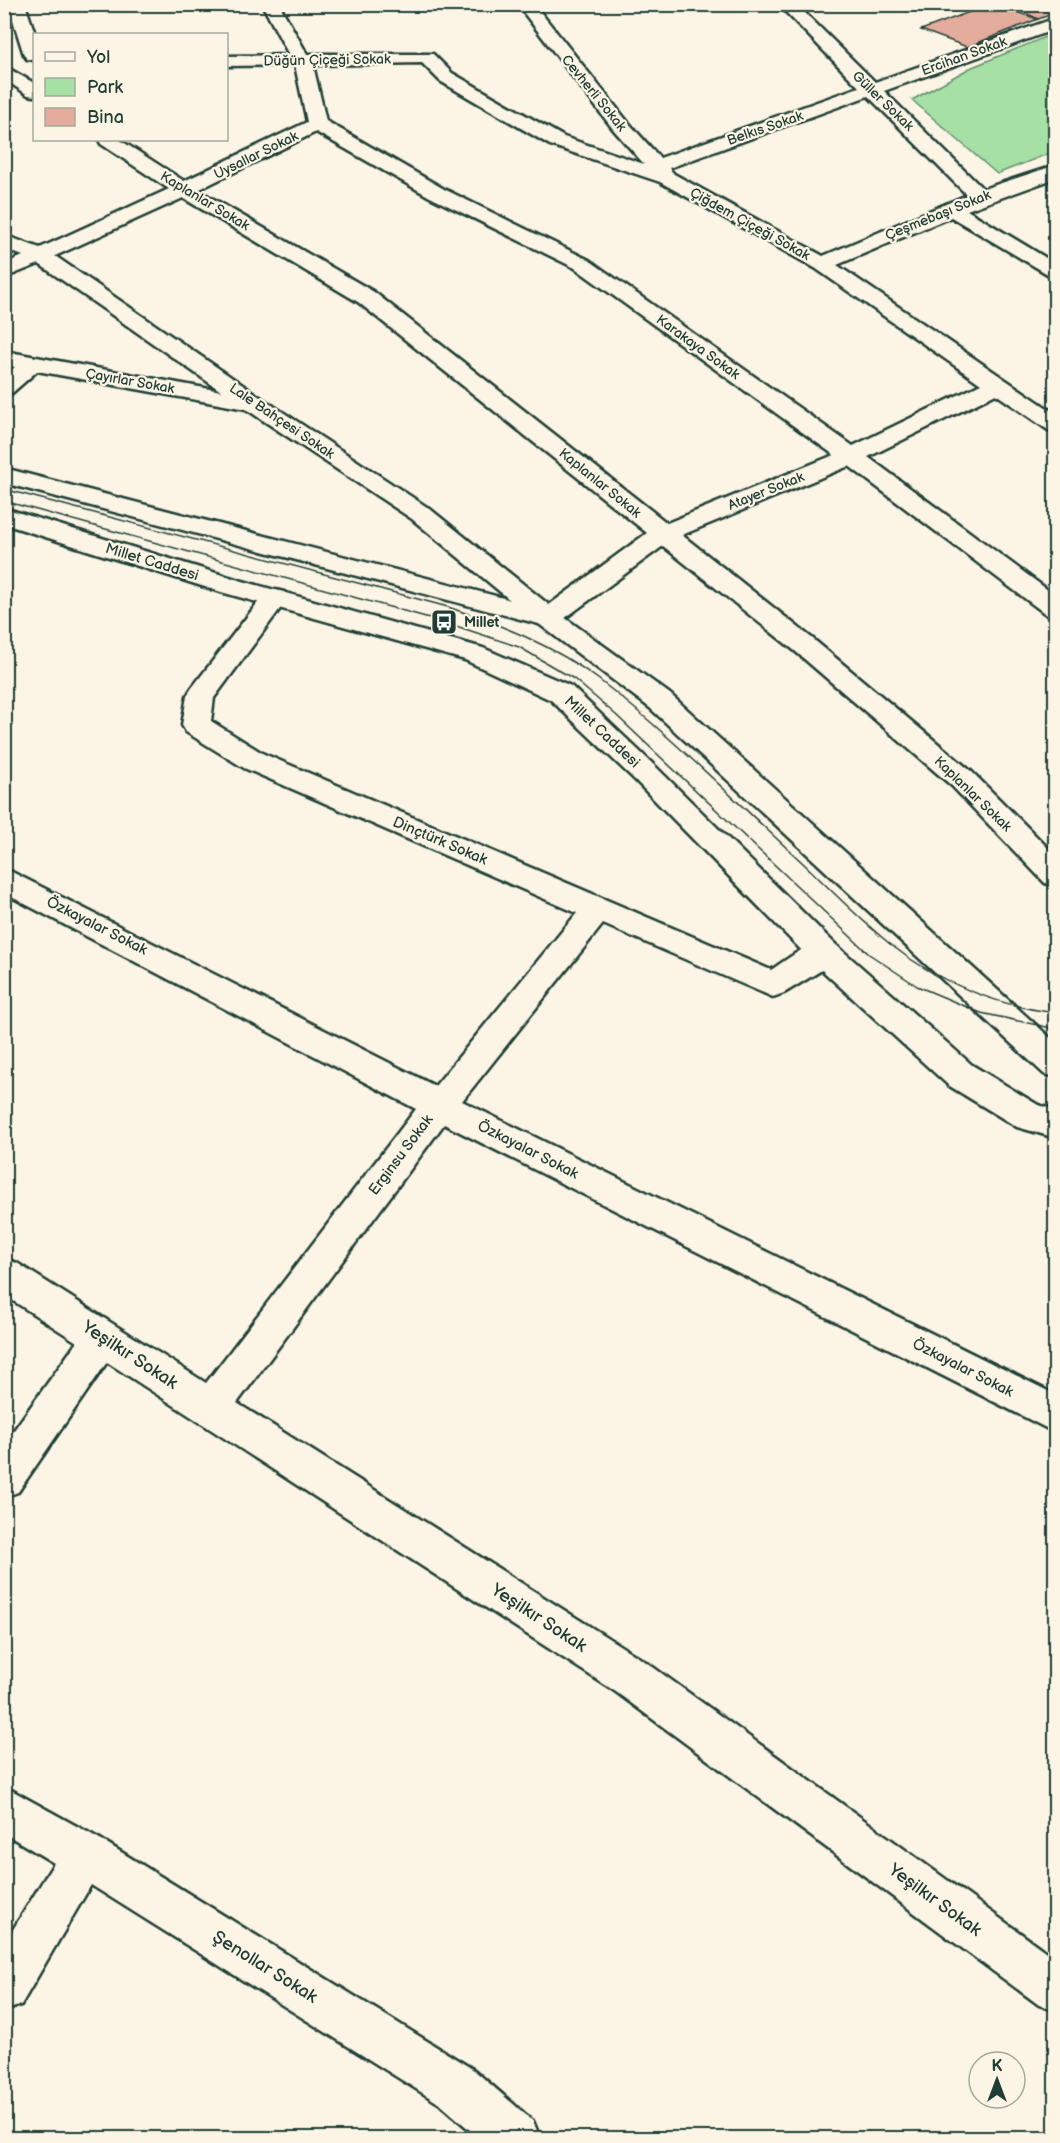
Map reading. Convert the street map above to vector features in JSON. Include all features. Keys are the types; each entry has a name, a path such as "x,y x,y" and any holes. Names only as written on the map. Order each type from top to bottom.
{"street":[{"path":"16,4 33,52"},
{"path":"270,4 306,69 317,124"},
{"name":"Cevherli Sokak","path":"525,4 620,125 662,172"},
{"name":"Güller Sokak","path":"786,4 980,197"},
{"name":"Ercihan Sokak","path":"873,90 1056,23"},
{"path":"14,53 33,55"},
{"name":"Düğün Çiçeği Sokak","path":"228,61 428,58"},
{"name":"Çiğdem Çiçeği Sokak","path":"428,58 446,77 557,141 662,172 822,264 1056,425"},
{"path":"4,72 33,90"},
{"name":"Belkıs Sokak","path":"662,172 873,90"},
{"name":"Uysallar Sokak","path":"4,272 184,190 317,124"},
{"name":"Karakaya Sokak","path":"317,124 437,193 582,264 851,456 1056,609"},
{"name":"Kaplanlar Sokak","path":"110,141 184,190 366,297 804,645 962,779 1056,875"},
{"name":"Çeşmebaşı Sokak","path":"822,264 980,197 1056,171"},
{"path":"952,209 1056,273"},
{"name":"Lale Bahçesi Sokak","path":"4,241 41,256 255,404 421,514 548,618"},
{"name":"Çayırlar Sokak","path":"4,358 255,404"},
{"path":"4,388 33,363"},
{"name":"Atayer Sokak","path":"548,618 663,534 851,456 996,385"},
{"path":"4,475 548,618 660,701 1053,1059"},
{"name":"Millet Caddesi","path":"4,516 275,598 474,654 561,693 646,774 824,953 960,1076 1029,1117 1056,1124"},
{"name":"Dinçtürk Sokak","path":"275,598 201,696 196,725 254,761 773,984 824,953"},
{"name":"Özkayalar Sokak","path":"4,879 369,1066 439,1106 1056,1415"},
{"name":"Erginsu Sokak","path":"211,1407 439,1106 598,908"},
{"name":"Yeşilkır Sokak","path":"4,1275 631,1677 1056,1988"},
{"path":"4,1478 102,1338"},
{"name":"Şenollar Sokak","path":"4,1809 84,1855 457,2087 516,2139"},
{"path":"4,1988 84,1855"}],"green space":[{"path":"1055,33 1055,151 997,174 912,100 970,68"}],"building":[{"path":"991,4 1038,19 967,47 921,30"},
{"path":"1007,4 1056,4 1056,13 1038,19"}],"tram line":[{"path":"4,489 448,607 545,646 581,667 625,700 703,769 857,915 908,958 948,981 990,998 1012,1005 1056,1013"},
{"path":"4,501 444,622 519,647 574,679 616,715 869,954 917,986 981,1013 1056,1029"}],"place":[{"name":"Millet","path":"444,622"}]}
